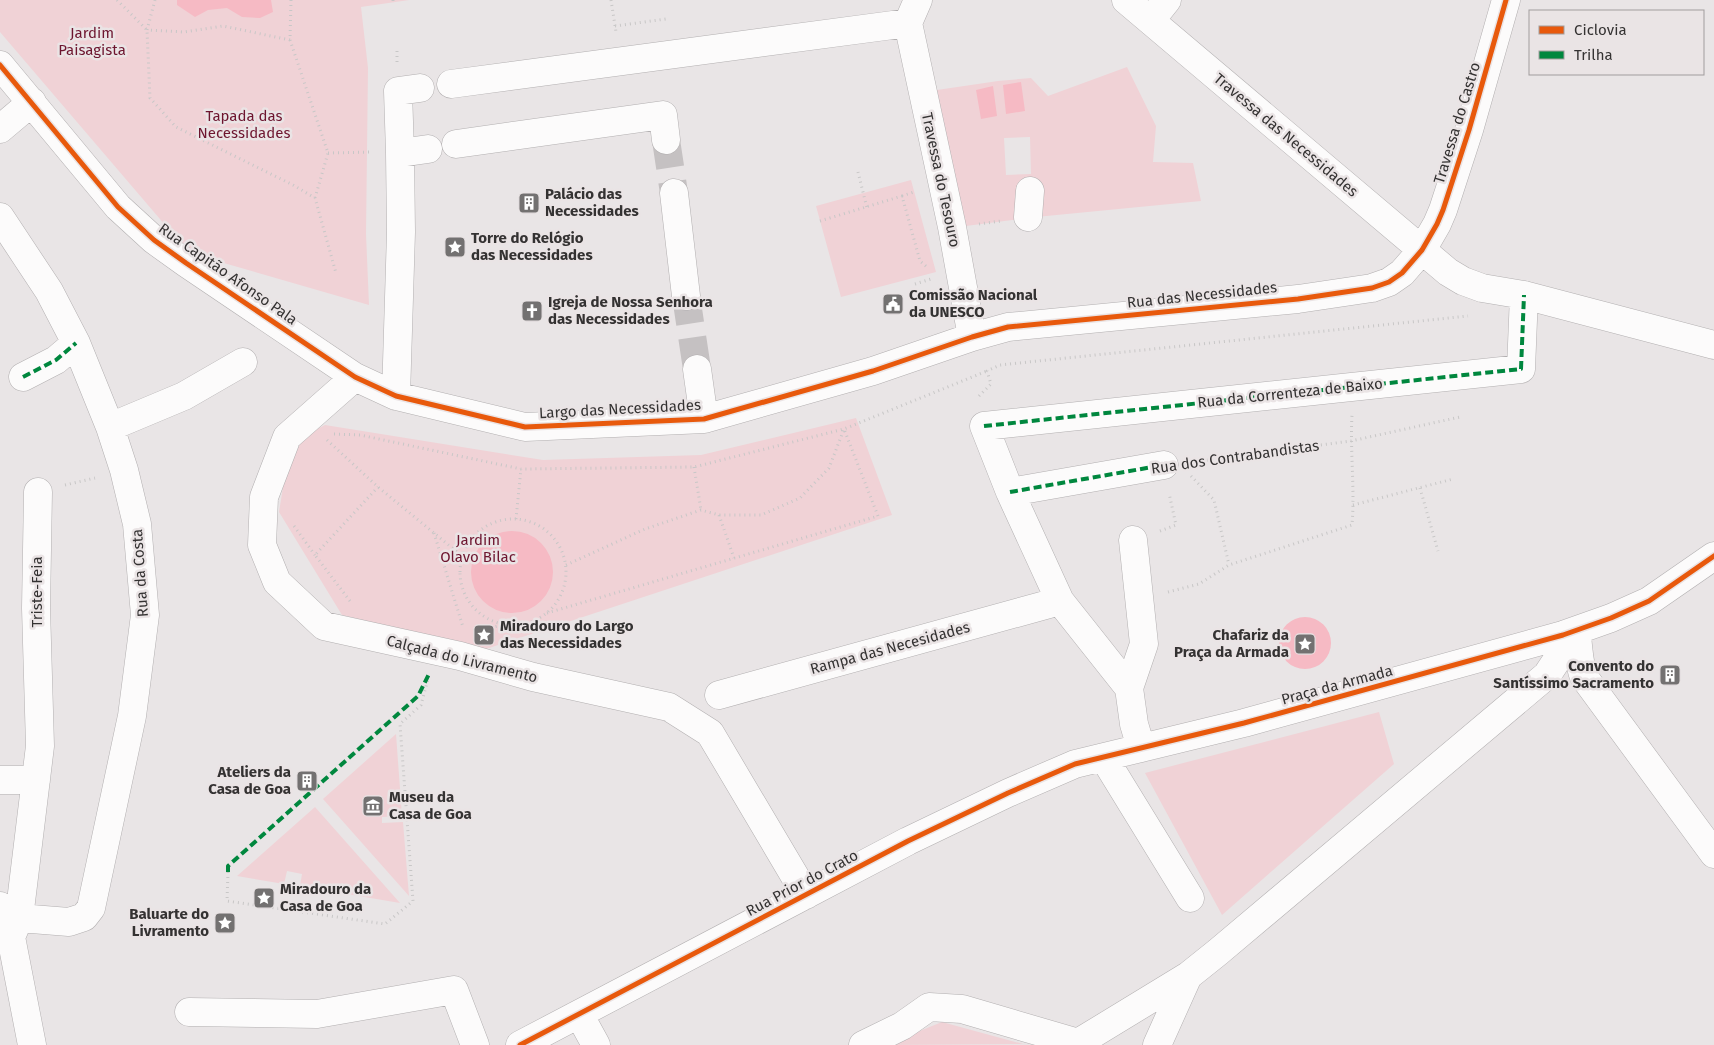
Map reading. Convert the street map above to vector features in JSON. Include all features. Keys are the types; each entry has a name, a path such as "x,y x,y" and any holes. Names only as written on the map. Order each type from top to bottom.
{"street":[{"name":"Travessa das Necessidades","path":"1126,0 1159,10 1422,250 1448,272 1463,281 1482,288 1524,295 1714,345"},
{"name":"Travessa do Castro","path":"1422,250 1443,210 1469,130 1506,0"},
{"path":"451,84 913,12"},
{"name":"Travessa do Tesouro","path":"913,12 972,337"},
{"name":"Rua Capitão Afonso Pala","path":"0,65 118,206 154,240 355,377"},
{"path":"396,396 401,232 398,91 420,88"},
{"path":"0,129 32,102"},
{"path":"456,144 663,115 666,140"},
{"path":"400,153 428,149"},
{"path":"1028,217 1030,190"},
{"path":"674,193 686,296"},
{"name":"Rua da Costa","path":"0,217 49,291 76,343 110,427 124,470 137,524 145,615 132,716 91,908 84,917 69,922 10,920"},
{"name":"Rua das Necessidades","path":"972,337 1008,327 1298,299 1372,288 1389,282 1402,273 1422,250"},
{"name":"Rua da Correnteza de Baixo","path":"1010,492 984,426 1521,369 1524,295"},
{"name":"Largo das Necessidades","path":"355,377 396,396 525,427 704,419 872,371 972,337"},
{"path":"23,377 56,360 76,343"},
{"path":"110,427 184,396 243,362"},
{"path":"696,368 704,419"},
{"name":"Calçada do Livramento","path":"355,377 287,437 264,497 262,545 276,582 324,626 456,644 533,677 669,707 710,733 806,895"},
{"name":"Rua dos Contrabandistas","path":"1010,492 1172,465"},
{"name":"Triste-Feia","path":"10,920 36,780 40,746 36,608 38,492"},
{"path":"1010,492 1060,601 1128,688 1134,724 1141,748"},
{"path":"1128,688 1144,644 1133,540"},
{"name":"Praça da Armada","path":"1104,758 1244,723 1576,631 1611,618 1649,600 1714,556"},
{"name":"Rampa das Necesidades","path":"719,695 1060,601"},
{"path":"863,1045 902,1026 929,1007 962,1009 1078,1043 1188,976 1218,952 1547,675 1576,631"},
{"path":"1576,631 1580,665 1584,677 1714,854"},
{"path":"1547,675 1563,670 1574,670 1584,677"},
{"path":"1104,758 1190,898"},
{"name":"Rua Prior do Crato","path":"520,1045 908,842 1008,793 1075,764 1104,758"},
{"path":"0,780 36,780"},
{"path":"10,920 32,1045"},
{"path":"1157,1045 1188,976"},
{"path":"189,1012 317,1014 454,990 475,1045"},
{"path":"580,1014 596,1045"}],"path":[{"path":"117,0 147,30 184,32 223,26 290,40"},
{"path":"156,0 147,30 150,98 176,127 293,185 315,198"},
{"path":"291,0 290,40 328,153 315,198 336,273"},
{"path":"611,0 614,17"},
{"path":"615,26 666,19"},
{"path":"328,153 368,152"},
{"path":"858,172 867,208"},
{"path":"820,221 914,192"},
{"path":"902,196 920,260 927,267 931,279 915,284"},
{"path":"952,227 1028,217"},
{"path":"973,402 991,384 987,371 1000,365 1474,315"},
{"path":"1138,599 1199,584 1229,565 1352,525 1354,505 1351,441 1353,387"},
{"path":"547,613 559,599 565,583 566,565 560,548 549,533 534,523 516,519 499,521 482,528 470,540 462,556 459,571 466,599 475,610 488,620 502,625 519,626 534,621 547,613 878,516 844,428 829,468 800,498 761,515 719,515 701,510 645,529 566,565"},
{"path":"1133,540 1176,526 1172,465"},
{"path":"1172,465 1214,500 1229,565"},
{"path":"694,466 701,510"},
{"path":"516,519 521,469"},
{"path":"38,492 124,470"},
{"path":"1354,505 1453,479"},
{"path":"351,602 315,555 378,487"},
{"path":"1420,488 1438,551"},
{"path":"719,515 734,558"},
{"path":"228,872 226,901 384,924 413,901 400,724 421,705 430,672 456,644 434,533"},
{"path":"474,632 502,625"}],"green space":[{"name":"Tapada das Necessidades","path":"0,0 409,0 361,7 368,68 366,234 369,305 189,253 0,32"},
{"path":"1127,67 1156,126 1153,162 1193,163 1201,201 1036,217 958,227 937,90 1031,78 1048,96","holes":["1030,137 1031,174 1006,175 1004,138"]},
{"path":"911,180 936,272 841,297 816,206"},
{"name":"Jardim Olavo Bilac","path":"856,418 892,515 483,650 342,615 279,512 285,475 297,439 325,425 543,460 701,455"},
{"path":"1379,712 1394,764 1222,915 1145,773"},
{"path":"396,734 402,816 382,817 382,823 403,822 409,896 323,799"},
{"path":"315,807 400,903 300,886 302,874 287,871 284,884 237,876"},
{"path":"942,1022 1023,1044 885,1045"}],"shaded area":[{"path":"177,0 271,0 273,12 260,18 242,17 227,8 208,10 195,17 177,5"},
{"path":"1021,82 1025,111 1006,114 1003,85"},
{"path":"993,86 997,116 981,119 976,90"},
{"path":"504,531 520,531 535,538 546,549 553,564 550,588 541,601 520,613 504,613 489,606 478,595 471,580 471,564 478,549 489,538"},
{"name":"Chafariz da Praça da Armada","path":"1300,617 1310,617 1324,624 1331,638 1331,648 1324,662 1310,669 1300,669 1290,665 1283,658 1279,648 1279,638 1283,628 1290,621"}],"tunnel":[{"path":"666,140 674,193"},
{"path":"686,296 697,369"}],"marked path":[{"path":"984,426 1521,369 1524,295"},
{"path":"23,377 56,360 76,343"},
{"path":"1010,492 1164,465"},
{"path":"228,872 228,866 418,696 430,672"}],"cycle path":[{"path":"0,65 118,207 154,240 186,263 355,377 396,396 525,427 704,419 873,371 972,337 1008,327 1298,299 1372,288 1389,282 1402,273 1422,250 1443,210 1469,130 1506,0"},
{"path":"520,1045 908,841 1008,793 1075,764 1244,723 1563,635 1611,618 1649,601 1714,556"}],"place":[{"name":"Palácio das Necessidades","path":"529,203"},
{"name":"Torre do Relógio das Necessidades","path":"455,247"},
{"name":"Comissão Nacional da UNESCO","path":"893,304"},
{"name":"Igreja de Nossa Senhora das Necessidades","path":"532,311"},
{"name":"Miradouro do Largo das Necessidades","path":"484,635"},
{"name":"Chafariz da Praça da Armada","path":"1305,644"},
{"name":"Convento do Santíssimo Sacramento","path":"1670,675"},
{"name":"Ateliers da Casa de Goa","path":"307,781"},
{"name":"Museu da Casa de Goa","path":"373,806"},
{"name":"Miradouro da Casa de Goa","path":"264,898"},
{"name":"Baluarte do Livramento","path":"225,923"}],"park label":[{"name":"Jardim Paisagista","path":"92,42"}]}
